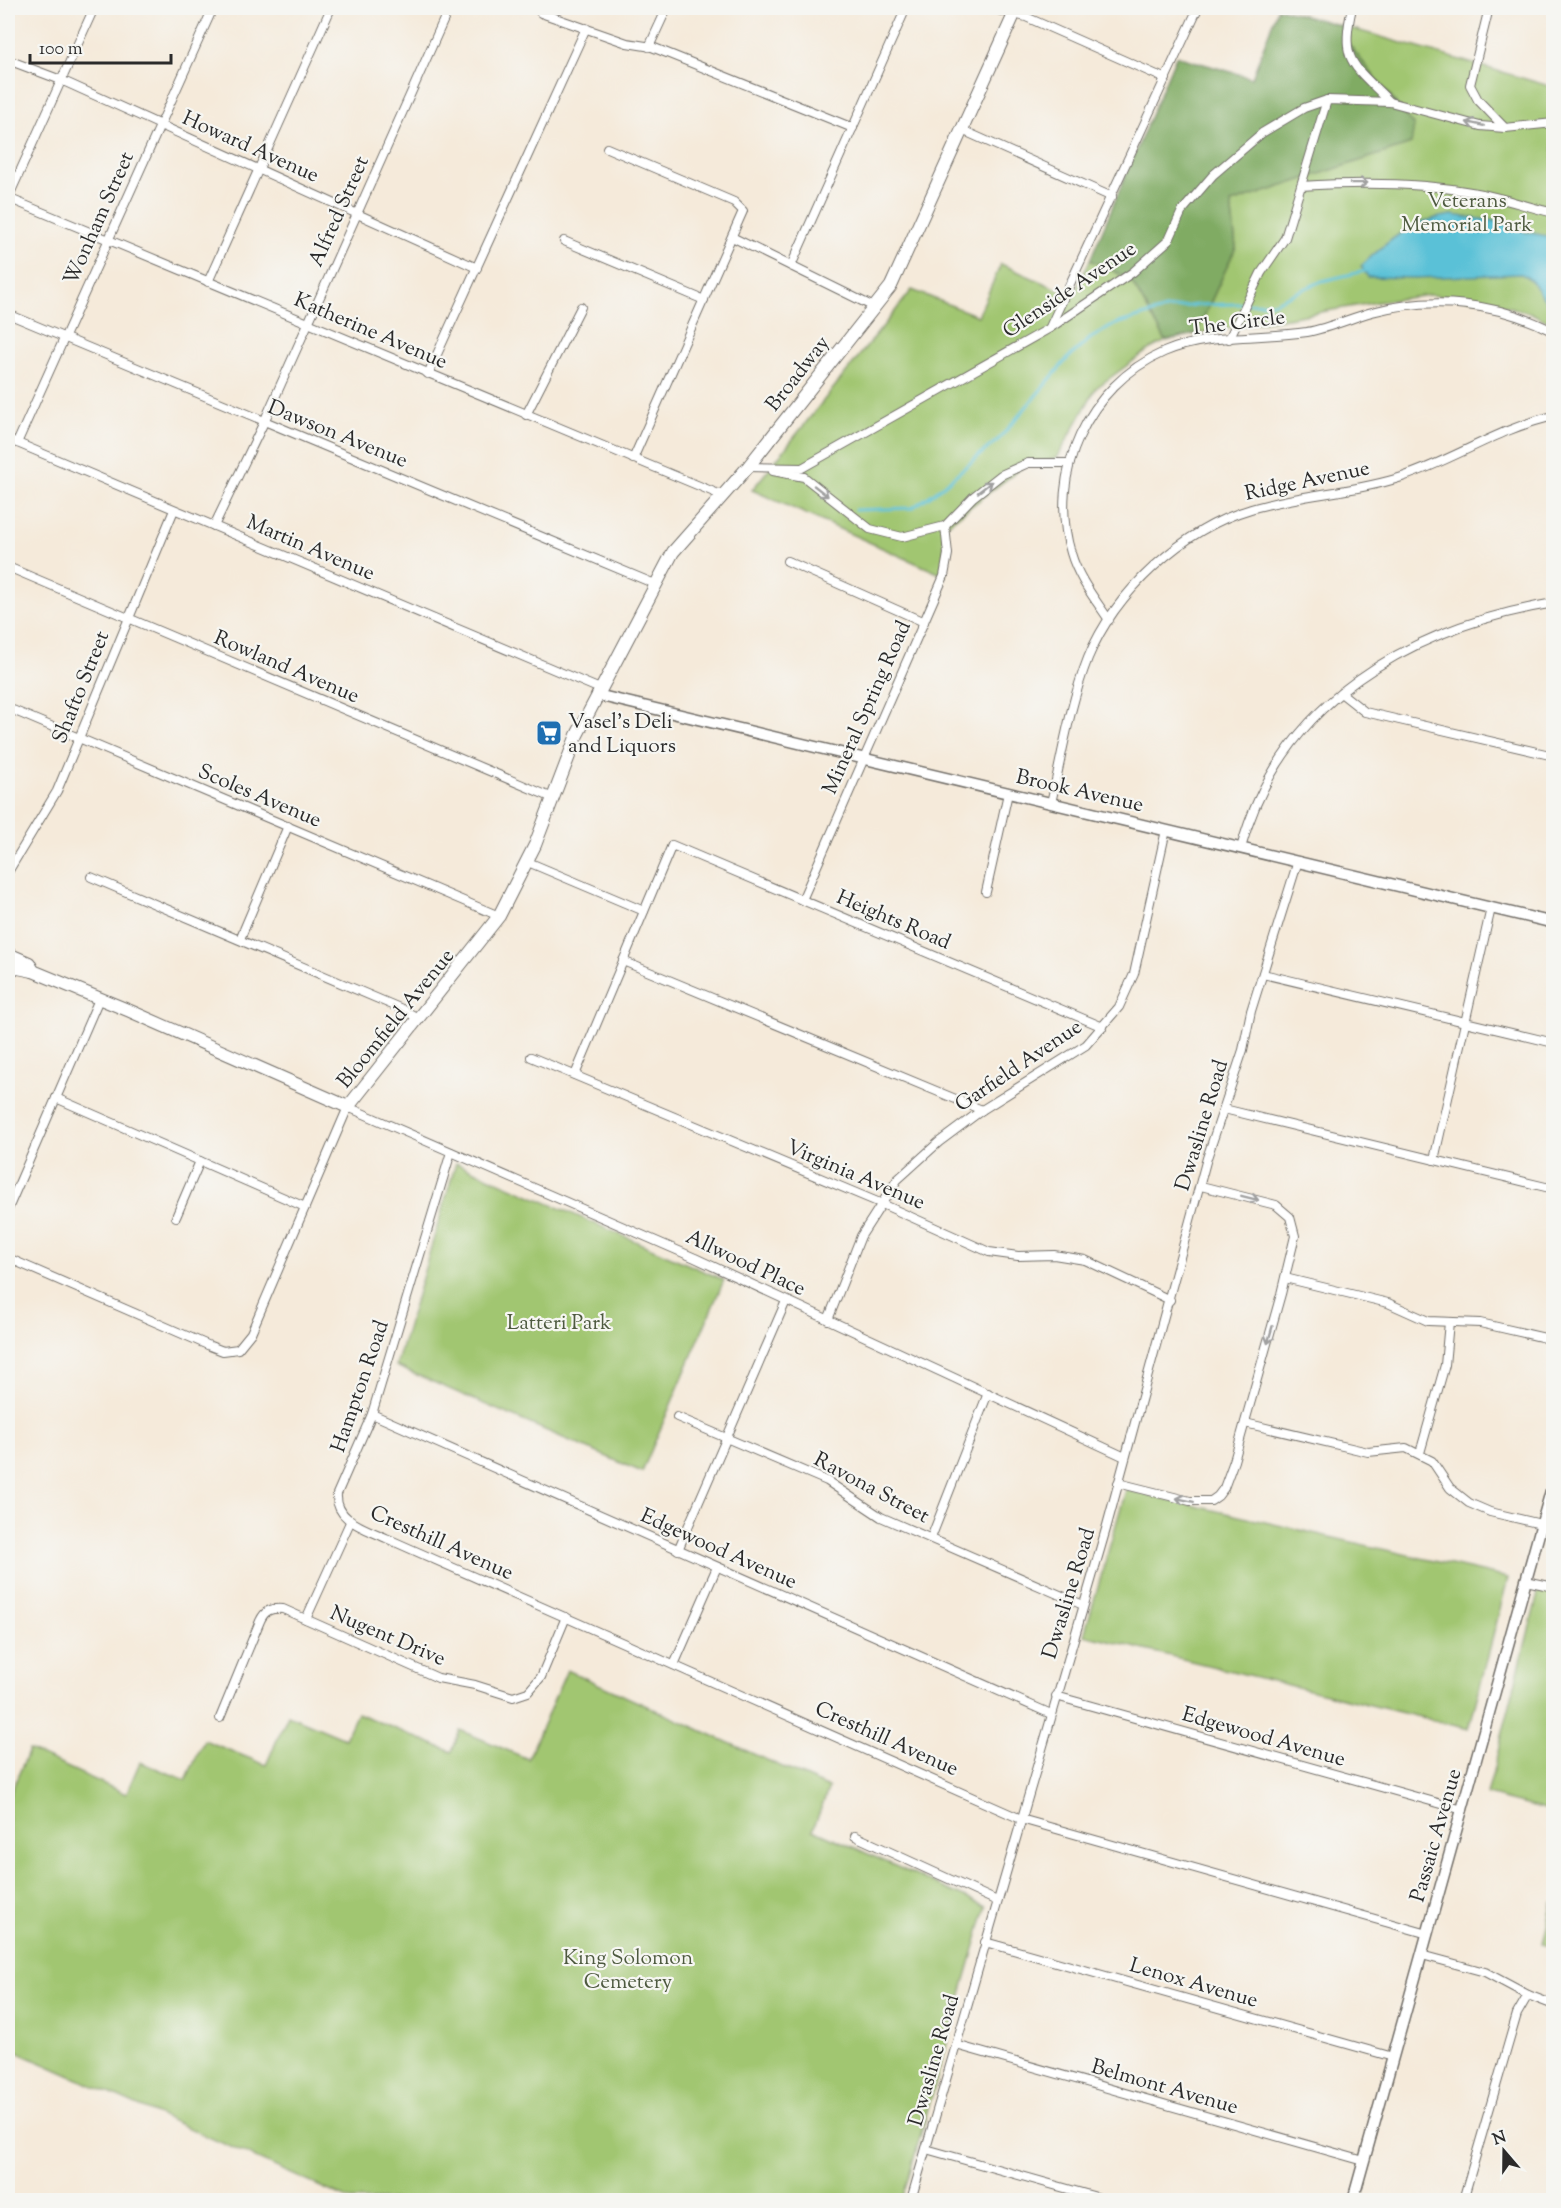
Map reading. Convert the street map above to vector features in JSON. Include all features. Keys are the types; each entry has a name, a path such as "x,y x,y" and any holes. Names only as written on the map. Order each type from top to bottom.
{"main road":[{"name":"Broadway","path":"574,742 655,584 674,552 721,495 748,467 874,307 898,273 1015,11"},
{"name":"Brook Avenue","path":"599,692 863,758 1554,923"},
{"name":"Bloomfield Avenue","path":"8,966 33,971 348,1107 499,916 528,862 574,742"},
{"name":"Bloomfield Avenue","path":"8,954 29,963 33,971"},
{"name":"Passaic Avenue","path":"1353,2200 1554,1480"}],"street":[{"path":"8,198 94,8"},
{"name":"Wonham Street","path":"17,443 213,8"},
{"path":"208,282 331,8"},
{"name":"Alfred Street","path":"214,526 264,422 449,8"},
{"path":"537,8 541,13 627,43 649,46 853,128"},
{"path":"649,46 667,8"},
{"path":"791,266 906,8"},
{"path":"989,8 1015,11 1166,78"},
{"path":"1050,328 1198,8"},
{"path":"1352,8 1346,38 1350,56 1390,102"},
{"path":"1489,8 1470,85 1478,100 1505,128"},
{"path":"428,374 586,28"},
{"name":"Howard Avenue","path":"8,60 61,80 477,268"},
{"path":"1229,339 1261,273 1285,238 1327,100"},
{"name":"Glenside Avenue","path":"748,467 802,468 1050,328 1133,272 1169,240 1182,211 1213,175 1239,150 1282,120 1304,108 1327,100 1390,102 1480,126 1505,128 1554,123"},
{"path":"962,130 1112,197"},
{"path":"607,148 738,205 742,214 633,459"},
{"path":"1301,186 1360,182 1420,185 1477,193 1554,213"},
{"name":"Katherine Avenue","path":"8,198 721,495"},
{"path":"732,237 874,307"},
{"path":"564,241 704,300"},
{"name":"The Circle","path":"1108,620 1082,578 1067,537 1065,498 1070,463 1084,425 1103,397 1132,371 1174,349 1194,343 1309,332 1371,312 1422,303 1453,304 1494,310 1539,324 1554,332"},
{"path":"526,415 581,307"},
{"name":"Dawson Avenue","path":"8,315 655,584"},
{"name":"Ridge Avenue","path":"1050,803 1073,705 1089,657 1108,620 1128,593 1169,554 1235,514 1287,499 1402,477 1494,435 1554,416"},
{"name":"Martin Avenue","path":"8,439 599,692"},
{"path":"748,467 804,477 870,529 902,537 945,526 973,497 1001,475 1028,463 1070,463"},
{"name":"Shafto Street","path":"8,872 49,808 174,510"},
{"name":"Mineral Spring Road","path":"802,900 944,576 948,554 945,526"},
{"path":"787,561 924,622"},
{"name":"Rowland Avenue","path":"8,567 553,798"},
{"path":"1240,848 1253,805 1272,770 1297,735 1341,693 1388,659 1442,633 1492,615 1554,603"},
{"path":"1341,693 1365,712 1554,756"},
{"name":"Scoles Avenue","path":"8,708 499,916"},
{"path":"986,892 1008,793"},
{"path":"240,939 288,826"},
{"name":"Garfield Avenue","path":"828,1320 861,1236 880,1203 910,1167 982,1110 1086,1045 1119,1007 1134,974 1166,830"},
{"name":"Heights Road","path":"644,910 672,845 1102,1027"},
{"name":"Dwasline Road","path":"911,2200 1118,1483 1201,1186 1298,861"},
{"path":"528,862 644,910 575,1075"},
{"path":"92,877 240,939 418,1018"},
{"path":"1434,1160 1491,908"},
{"path":"623,961 982,1110"},
{"path":"1263,974 1554,1043"},
{"path":"8,1209 99,999"},
{"name":"Virginia Avenue","path":"531,1057 880,1203 989,1252 1018,1256 1054,1255 1085,1260 1170,1300"},
{"path":"56,1098 305,1207"},
{"path":"8,1258 223,1351 238,1349 246,1342 348,1107"},
{"name":"Allwood Place","path":"348,1107 637,1232 1125,1457"},
{"path":"1224,1109 1554,1189"},
{"name":"Hampton Road","path":"351,1520 342,1515 336,1505 337,1494 372,1414 451,1152"},
{"path":"176,1217 200,1161"},
{"path":"1118,1483 1201,1503 1218,1496 1229,1475 1245,1423 1285,1278 1295,1236 1294,1227 1284,1210 1276,1205 1201,1186"},
{"path":"1285,1278 1388,1303 1428,1321 1480,1323 1554,1340"},
{"path":"678,1550 786,1301"},
{"path":"1420,1453 1445,1365 1449,1322"},
{"path":"931,1538 988,1393"},
{"name":"Edgewood Avenue","path":"372,1414 1051,1714"},
{"name":"Ravona Street","path":"677,1417 827,1481 881,1517 1083,1605"},
{"path":"1245,1423 1356,1450 1368,1452 1397,1448 1420,1453 1432,1461 1450,1488 1469,1503 1490,1512 1541,1524"},
{"path":"306,1619 351,1520"},
{"name":"Cresthill Avenue","path":"351,1520 386,1538 1021,1819 1428,1934"},
{"path":"674,1665 717,1567"},
{"path":"1526,1581 1554,1587"},
{"name":"Nugent Drive","path":"220,1718 263,1616 274,1608 306,1619 438,1678 475,1685 513,1697 528,1692 541,1677 566,1617"},
{"name":"Edgewood Avenue","path":"1056,1696 1463,1810"},
{"path":"855,1836 997,1902"},
{"name":"Lenox Avenue","path":"985,1942 1393,2057"},
{"path":"1422,1955 1485,1972 1528,1995 1554,2005"},
{"path":"1463,2200 1514,2024 1528,1995"},
{"name":"Belmont Avenue","path":"956,2045 1364,2161"},
{"path":"926,2149 1107,2200"}],"green space":[{"path":"1278,8 1350,28 1347,42 1414,126 1411,144 1231,203 1236,247 1196,334 1166,341 1130,279 1090,260 1176,56 1252,78"},
{"name":"Veterans Memorial Park","path":"1350,28 1553,87 1553,324 1531,313 1484,300 1430,295 1196,334 1236,247 1231,203 1411,144 1347,41"},
{"path":"1090,260 1130,279 1166,341 1150,349 1096,388 1057,458 1024,466 944,527 945,576 752,490 912,290 978,316 1001,264 1073,296"},
{"name":"Latteri Park","path":"456,1163 724,1280 642,1472 396,1366"},
{"path":"1126,1490 1508,1578 1469,1729 1084,1635"},
{"path":"1539,1590 1553,1594 1553,1812 1487,1795"},
{"name":"King Solomon Cemetery","path":"567,1670 829,1788 813,1829 986,1907 902,2200 350,2200 8,2048 8,1799 29,1750 126,1794 140,1762 186,1780 204,1740 266,1765 288,1715 345,1739 357,1713 452,1752 460,1730 528,1759"},
{"path":"1553,1902 1553,1946 1543,1943"}],"water":[{"path":"1452,215 1495,221 1526,232 1553,237 1553,309 1535,285 1521,274 1415,278 1368,277 1361,266 1392,239 1425,221"}],"waterway":[{"path":"855,510 912,508 934,493 999,439 1068,358 1091,338 1116,324 1166,309 1197,305 1273,303 1322,281 1365,271"}],"place":[{"name":"Vasel's Deli and Liquors","path":"549,733"}]}
